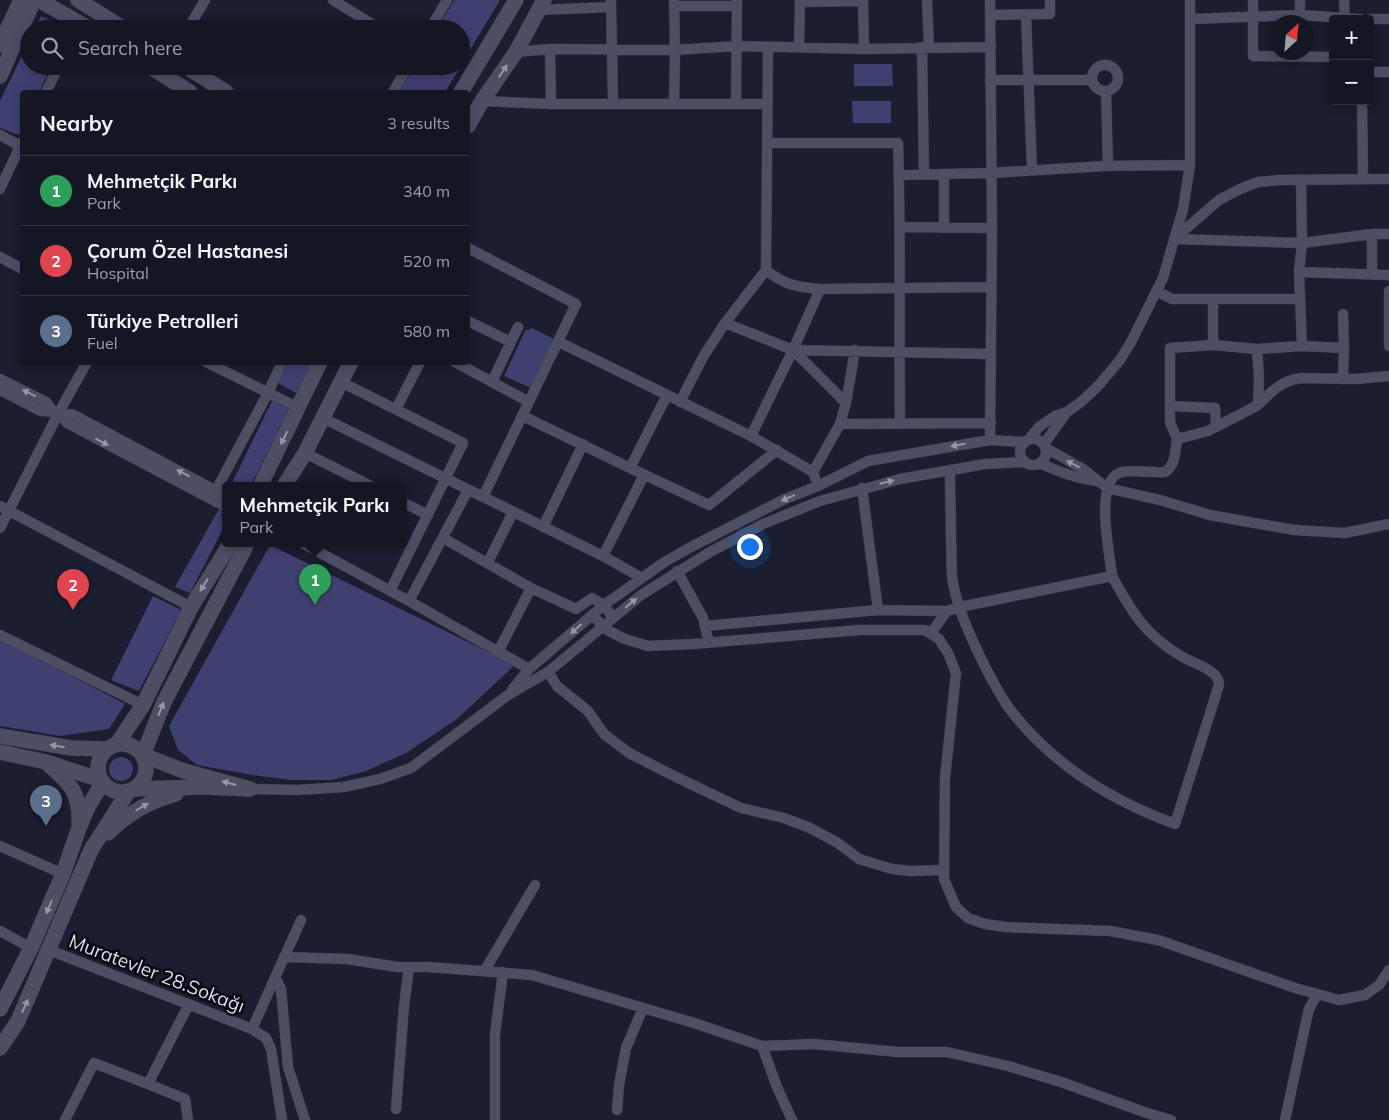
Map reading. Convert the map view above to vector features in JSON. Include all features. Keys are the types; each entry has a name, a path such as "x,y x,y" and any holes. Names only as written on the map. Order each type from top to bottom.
{"street":[{"path":"0,45 21,0"},
{"path":"25,20 34,0"},
{"path":"39,0 71,20"},
{"path":"78,0 110,20"},
{"path":"193,20 205,0"},
{"path":"333,0 365,20"},
{"path":"435,20 447,0"},
{"path":"462,90 516,0"},
{"path":"800,47 800,1 863,0 864,48"},
{"path":"924,174 927,0"},
{"path":"990,0 992,228 990,440"},
{"path":"990,15 1050,14 1050,0"},
{"path":"1024,462 1020,454 1021,445 1039,427 1081,402 1098,386 1120,360 1163,278 1183,209 1190,165 1190,0"},
{"path":"1253,0 1253,56 1269,56"},
{"path":"1300,0 1300,15"},
{"path":"1344,0 1345,15"},
{"path":"674,103 674,3 737,3 736,103"},
{"path":"470,122 482,101 516,52 541,5 611,4 610,49 613,103"},
{"path":"1026,15 1032,170"},
{"path":"1191,19 1269,17"},
{"path":"1314,19 1329,19"},
{"path":"1374,19 1389,19"},
{"path":"0,76 20,31"},
{"path":"516,52 550,48 675,50 736,46 864,48 991,46"},
{"path":"680,402 702,357 725,323 766,270 768,47"},
{"path":"550,48 552,104"},
{"path":"1314,56 1329,58"},
{"path":"1106,65 1115,69 1118,76 1118,83 1113,89 1106,91 1097,88 1092,80 1098,67 1106,65"},
{"path":"1374,72 1389,72"},
{"path":"47,90 54,75"},
{"path":"163,75 187,90"},
{"path":"199,75 223,90"},
{"path":"394,90 403,75"},
{"path":"990,80 1092,80"},
{"path":"1106,91 1108,166"},
{"path":"482,101 552,104 768,104"},
{"path":"1362,105 1363,179"},
{"path":"0,135 20,144"},
{"path":"767,143 898,143 900,424"},
{"path":"0,189 20,149"},
{"path":"899,175 991,173 1108,166 1190,165"},
{"path":"944,174 944,228"},
{"path":"1174,239 1219,200 1258,182 1279,180 1389,179"},
{"path":"1302,180 1302,243 1299,272 1302,346"},
{"path":"900,227 992,228"},
{"path":"1174,239 1302,243 1372,234 1389,234"},
{"path":"1372,234 1372,274"},
{"path":"470,249 576,304 483,497"},
{"path":"0,257 20,268"},
{"path":"766,270 778,280 798,287 820,289 991,287"},
{"path":"1299,272 1389,275"},
{"path":"751,436 820,289"},
{"path":"1156,291 1172,300 1299,299"},
{"path":"1389,291 1389,346"},
{"path":"1213,299 1213,346"},
{"path":"1343,314 1343,379"},
{"path":"470,322 511,342"},
{"path":"725,323 793,350 991,354"},
{"path":"492,382 518,328"},
{"path":"559,342 777,450 814,472 818,486"},
{"path":"950,470 952,577 960,607 973,642 998,691 1018,720 1042,745 1074,773 1108,794 1144,812 1175,824 1219,680 1214,673 1172,651 1139,622 1127,604 1112,576 1105,526 1107,488 1114,476 1121,472 1165,472 1173,464 1177,439 1170,422 1170,348 1213,346 1257,349 1302,346 1344,348"},
{"path":"1257,349 1258,405"},
{"path":"793,350 846,403"},
{"path":"814,472 840,424 846,403 855,350"},
{"path":"0,528 4,508 14,502 58,414 85,365"},
{"path":"212,365 299,408"},
{"path":"216,490 268,393 281,365"},
{"path":"262,482 319,365"},
{"path":"287,482 305,453 350,365"},
{"path":"396,410 418,365"},
{"path":"461,365 529,402"},
{"path":"1177,439 1216,427 1258,405 1279,385 1292,379 1343,379 1389,376"},
{"path":"0,379 46,402 67,423 222,506"},
{"path":"341,382 463,443 390,591"},
{"path":"0,390 41,411 72,414 222,494"},
{"path":"630,468 667,395"},
{"path":"1170,406 1215,408 1216,427"},
{"path":"228,547 191,607 143,705 99,760 98,774 106,786 117,792 204,787 297,790 344,787 380,779 411,768 508,695 548,672 641,595 677,571 763,524 820,500 900,478 985,464 1024,462 1032,465 1040,463 1046,456 1045,446 1067,412"},
{"path":"523,416 709,505 777,450"},
{"path":"323,418 603,556 642,578"},
{"path":"840,424 990,423"},
{"path":"508,695 529,669 592,615 663,563 733,524 785,499 818,486 868,461 990,440 1037,439 1083,469 1107,488 1160,500 1210,516 1294,530 1345,533 1389,524"},
{"path":"543,527 583,444"},
{"path":"305,453 363,482"},
{"path":"1040,463 1053,470 1080,479 1098,482"},
{"path":"603,556 644,475"},
{"path":"862,488 878,610"},
{"path":"409,601 468,490"},
{"path":"407,504 428,515"},
{"path":"4,508 159,592 191,607"},
{"path":"488,562 512,512"},
{"path":"443,538 531,588 576,609 592,598 604,605 613,618"},
{"path":"0,1048 18,1021 50,950 91,850 132,790 144,779 147,767 143,755 164,702 245,547"},
{"path":"309,547 529,669"},
{"path":"677,571 695,602 705,626 709,643"},
{"path":"705,626 878,610 947,611 1015,594 1112,576"},
{"path":"498,652 531,588"},
{"path":"931,633 947,611"},
{"path":"592,615 602,627 625,639 648,646 709,643 859,630 925,630 939,639 948,653 956,673 945,778 944,879 956,908 968,918 985,924 1006,927 1110,931 1158,940 1317,995 1339,1000 1365,996 1379,985 1389,970"},
{"path":"0,634 143,705"},
{"path":"548,672 557,686 588,711 604,734 629,754 676,778 741,808 784,818 810,828 838,843 859,859 892,869 910,871 944,870"},
{"path":"0,736 71,748 132,745 143,755 184,771 250,789"},
{"path":"0,752 46,762 102,781"},
{"path":"46,762 71,786 77,797 80,807 79,828"},
{"path":"0,1009 31,948 63,874 79,828 102,781"},
{"path":"91,850 118,823 140,808 158,799 204,787"},
{"path":"0,846 63,874"},
{"path":"485,970 535,885"},
{"path":"282,1120 271,1049 266,1038 252,1029 301,920"},
{"path":"0,931 31,948"},
{"name":"Muratevler 28.Sokağı","path":"50,950 252,1029"},
{"path":"284,957 347,959 398,967 485,970 532,975 694,1023 762,1046 814,1044 898,1052 947,1052 1017,1068 1171,1120"},
{"path":"396,1109 402,1025 409,967"},
{"path":"495,1120 495,1034 503,972"},
{"path":"275,977 281,989 288,1067 305,1120"},
{"path":"1285,1120 1309,1009 1317,995"},
{"path":"148,1084 188,1004"},
{"path":"617,1110 619,1085 626,1048 643,1008"},
{"path":"762,1046 777,1087 792,1120"},
{"path":"65,1120 94,1063 185,1099 188,1120"}],"shaded area":[{"path":"454,0 500,0 470,50 470,20 442,20"},
{"path":"41,16 49,20 39,20"},
{"path":"20,60 20,75 48,75 40,90 20,90 19,135 0,128 0,101"},
{"path":"854,64 892,64 893,86 854,86"},
{"path":"409,75 455,75 446,90 400,90"},
{"path":"852,101 891,101 891,123 853,123"},
{"path":"532,328 558,341 533,389 504,376 525,331"},
{"path":"286,365 310,365 298,394 278,383"},
{"path":"272,401 290,409 252,482 232,482"},
{"path":"220,507 222,508 222,531 190,593 175,587"},
{"path":"269,547 274,547 515,665 457,719 406,753 366,771 332,780 291,780 197,765 178,750 169,726"},
{"path":"153,596 181,610 139,691 111,680"},
{"path":"0,638 125,704 109,729 60,736 0,726"},
{"path":"121,757 130,760 133,769 130,778 121,781 112,778 109,769 112,760"}],"place":[{"name":"Mehmetçik Parkı","path":"315,605"},
{"name":"Çorum Özel Hastanesi","path":"73,610"},
{"name":"Türkiye Petrolleri","path":"46,826"}]}
